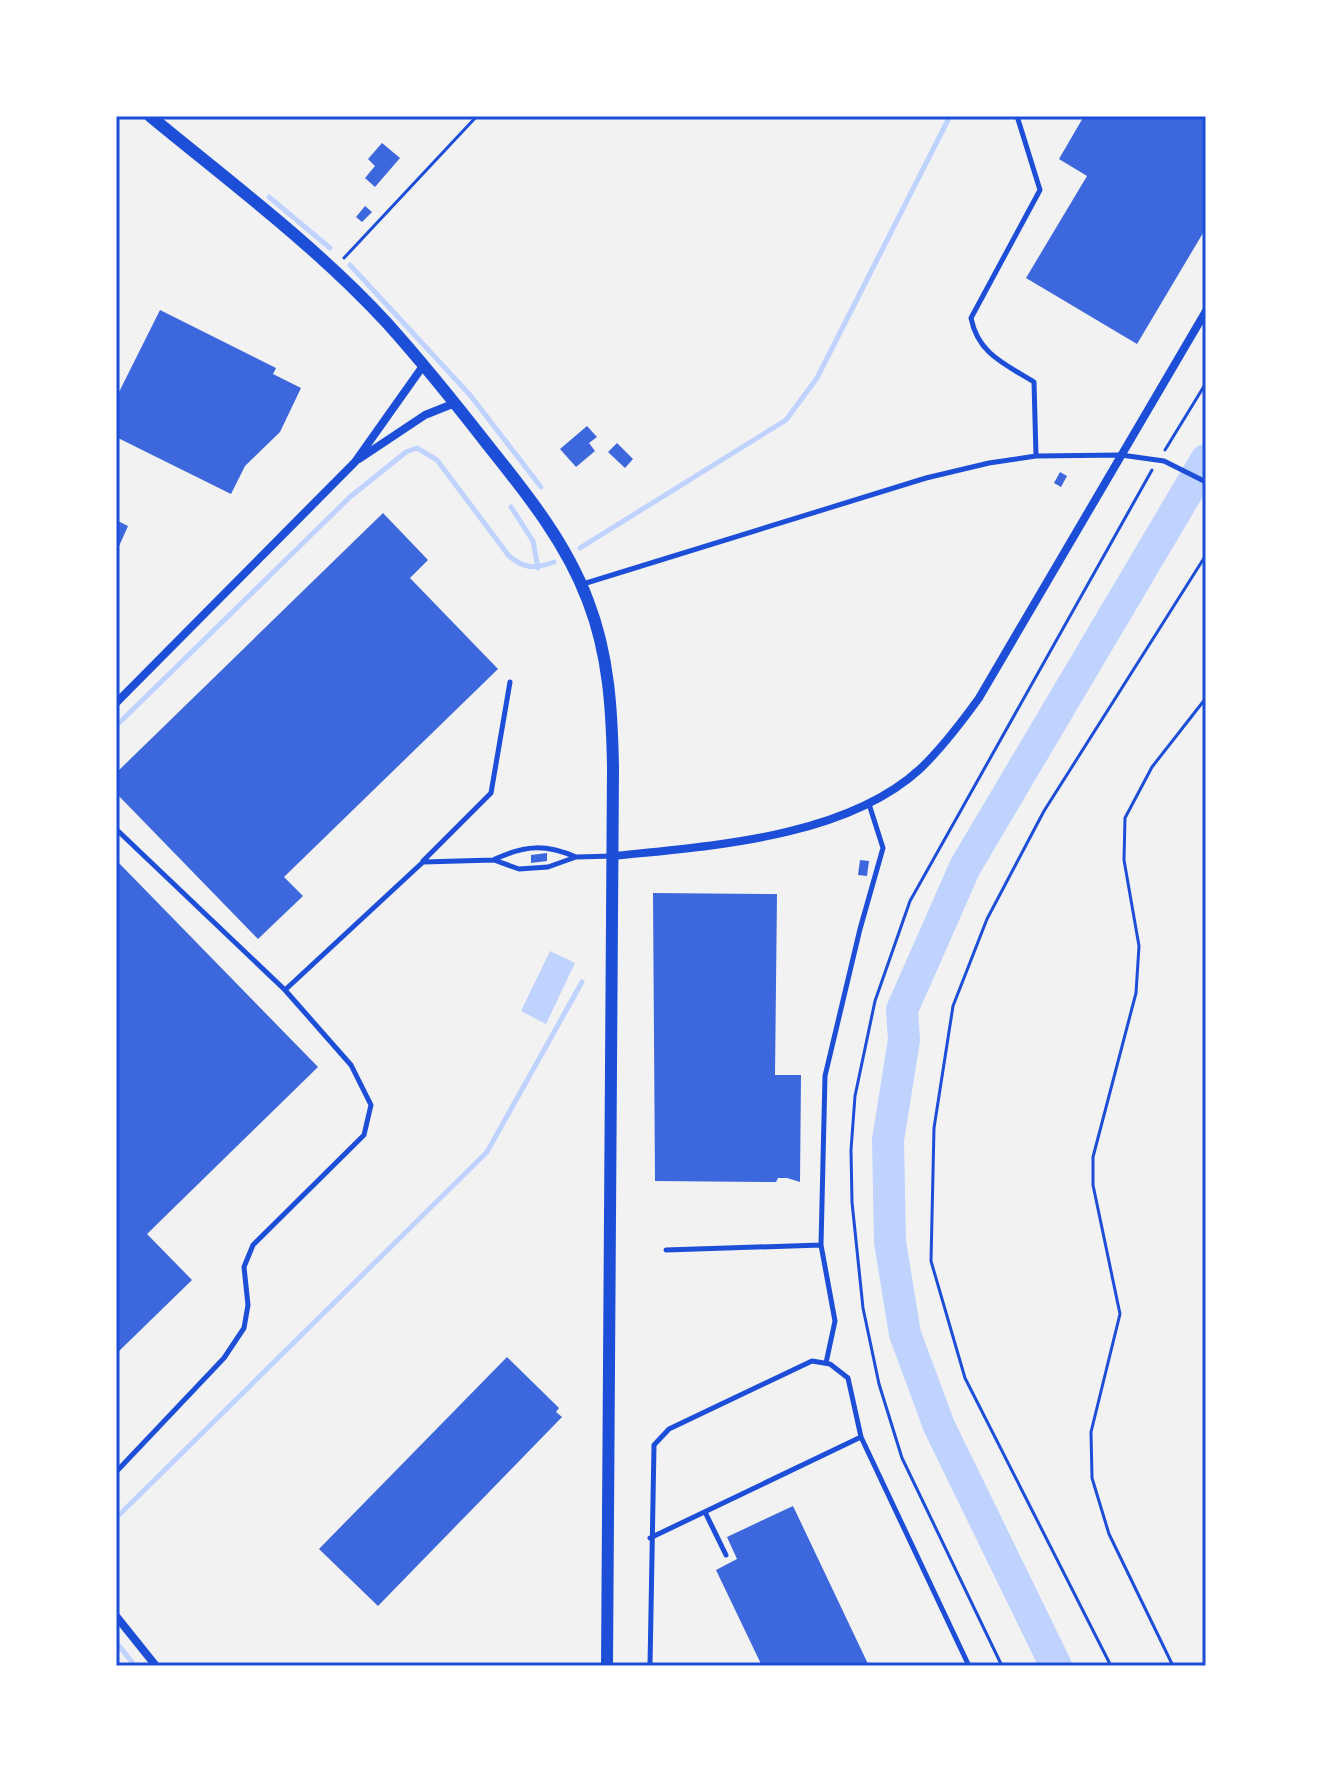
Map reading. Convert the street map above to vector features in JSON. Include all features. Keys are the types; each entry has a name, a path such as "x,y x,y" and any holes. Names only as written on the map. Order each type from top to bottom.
{"street":[{"path":"150,116 332,269 455,403 537,509 582,585 601,640 609,686 613,856 607,1666"},
{"path":"613,856 702,848 826,821 869,804 918,771 950,738 979,698 1206,311"},
{"path":"116,703 355,462 423,366"},
{"path":"355,462 425,415 455,403"},
{"path":"116,1616 156,1666"}],"lane":[{"path":"1017,116 1040,190 971,318 983,349 1034,382 1036,456"},
{"path":"582,585 926,478 1036,456 1121,455 1159,459 1206,481"},
{"path":"285,990 423,862 491,793 510,682"},
{"path":"826,1363 835,1321 821,1245 825,1076 883,848 869,804"},
{"path":"116,829 285,990 351,1065 371,1105 364,1135 253,1245 244,1267 248,1305 244,1328 224,1358 116,1472"},
{"path":"494,860 521,848 549,846 576,857"},
{"path":"423,862 494,860 519,869 548,867 576,857 613,856"},
{"path":"666,1250 821,1245"},
{"path":"650,1666 651,1454 660,1437 812,1361 826,1363 848,1378 861,1437 969,1666"},
{"path":"650,1538 861,1437"},
{"path":"705,1512 726,1555"}],"path":[{"path":"332,269 477,116"},
{"path":"1002,1666 902,1458 879,1384 863,1308 852,1202 851,1150 855,1096 875,1001 910,901 1159,459 1206,383"},
{"path":"1111,1666 965,1378 931,1261 934,1128 953,1006 987,919 1044,811 1206,555"},
{"path":"1173,1666 1109,1534 1092,1478 1091,1432 1120,1314 1093,1185 1093,1157 1136,993 1139,946 1124,860 1125,818 1152,767 1206,698"}],"water":[{"path":"550,951 575,963 546,1024 521,1011"}],"building":[{"path":"1084,116 1206,116 1206,228 1137,344 1026,278 1087,176 1059,159"},
{"path":"382,143 400,158 375,187 365,178 375,166 368,159"},
{"path":"365,206 372,212 362,222 356,217"},
{"path":"160,310 276,368 273,374 301,388 280,432 245,466 231,494 116,437 116,398"},
{"path":"587,426 597,437 589,443 595,451 576,467 560,449"},
{"path":"617,443 633,459 625,468 608,452"},
{"path":"1060,472 1067,476 1061,487 1054,483"},
{"path":"383,513 428,560 410,578 498,669 284,877 303,896 258,939 116,793 116,773"},
{"path":"116,520 128,526 116,553"},
{"path":"547,853 547,861 531,863 531,855"},
{"path":"116,860 318,1067 147,1234 192,1280 116,1354"},
{"path":"860,860 869,861 867,876 858,875"},
{"path":"653,893 777,894 775,1075 801,1075 800,1182 787,1178 778,1178 776,1182 655,1181"},
{"path":"507,1357 559,1408 556,1412 562,1417 378,1606 319,1549"},
{"path":"793,1506 869,1666 762,1666 716,1570 737,1559 727,1537"}],"waterway":[{"path":"580,548 786,420 817,378 950,116"},
{"path":"269,197 330,248"},
{"path":"350,265 470,395 541,487"},
{"path":"116,726 350,497 406,452 417,448 437,460 509,556 530,566 554,562"},
{"path":"1056,1666 939,1426 905,1334 890,1242 888,1140 904,1040 902,1010 965,867 1206,460"},
{"path":"511,507 533,541 538,568"},
{"path":"116,1518 487,1152 582,982"},
{"path":"116,1642 135,1666"}]}
